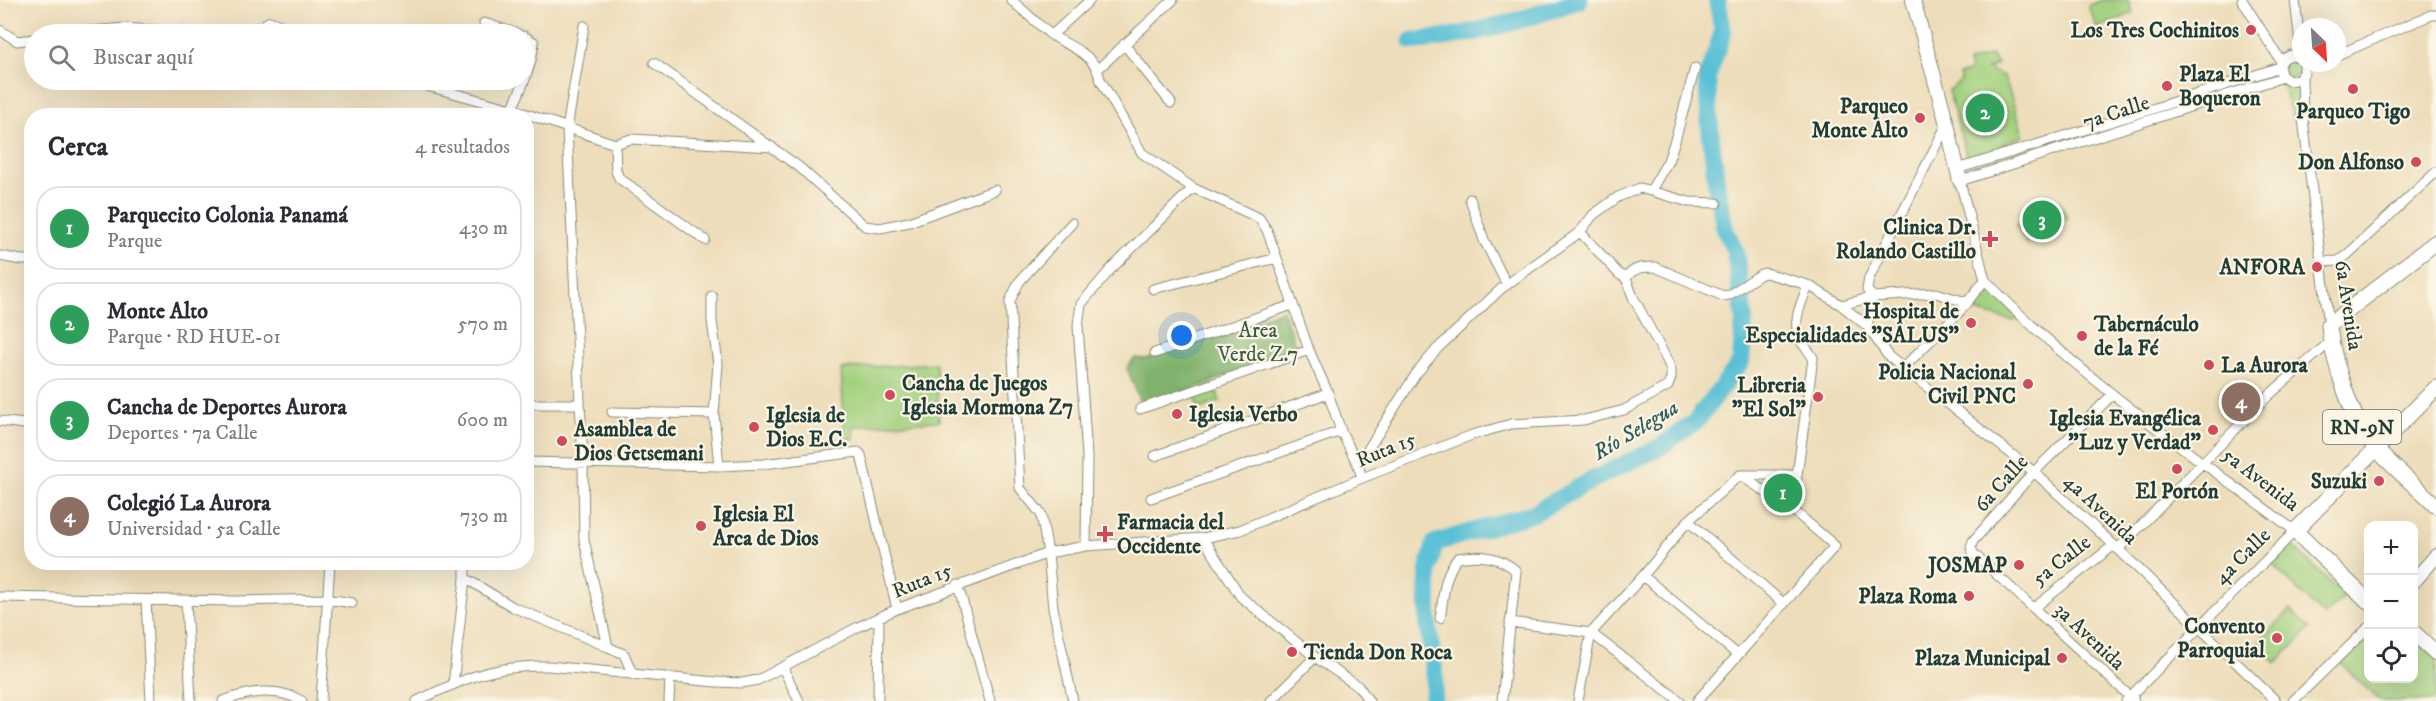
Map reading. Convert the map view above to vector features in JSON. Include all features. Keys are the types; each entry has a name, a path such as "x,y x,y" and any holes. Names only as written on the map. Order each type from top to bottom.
{"main road":[{"path":"2329,325 2436,242"},
{"name":"6a Avenida","path":"2329,325 2330,342 2364,433 2436,506"},
{"name":"4a Calle","path":"2295,531 2436,388"},
{"name":"5a Avenida","path":"2295,531 2364,597"},
{"path":"2418,637 2436,653"}],"street":[{"path":"1011,0 1023,4 1052,35 1080,50 1098,69 1100,79 1142,153 1193,188 1259,218 1267,230 1309,350 1362,478"},
{"path":"1052,35 1090,0"},
{"path":"1098,69 1173,0"},
{"path":"1903,368 1960,311 1985,280 1947,124 1913,0"},
{"path":"2242,0 2281,68 2292,81 2299,72"},
{"path":"2295,0 2297,18"},
{"path":"2346,51 2431,15 2436,15"},
{"path":"584,26 567,129 585,540 608,647"},
{"path":"0,30 17,41 24,40"},
{"path":"1124,44 1171,103"},
{"path":"2281,68 2292,56"},
{"path":"654,63 771,147 820,185 865,226 872,228 909,222 994,190"},
{"path":"1651,190 1671,153 1695,68"},
{"name":"7a Calle","path":"1959,175 2281,68"},
{"name":"6a Avenida","path":"2303,72 2304,127 2329,325"},
{"path":"438,90 499,108"},
{"path":"514,108 522,90"},
{"path":"534,119 615,144 631,139 771,147"},
{"path":"1873,297 1867,290 1869,278 1947,124"},
{"path":"615,144 616,171 619,178 705,240"},
{"path":"2321,262 2338,261 2347,255 2436,172"},
{"path":"1086,546 1087,456 1078,325 1081,304 1111,268 1193,188"},
{"path":"1358,465 1416,374 1437,349 1506,285 1580,232 1593,215 1618,197 1640,188 1689,202 1717,203"},
{"path":"1470,199 1484,240 1506,285"},
{"path":"1072,224 1018,282 1010,301 1020,488 1041,514 1048,553 1053,608 1072,701"},
{"path":"1580,232 1619,274 1626,278 1632,270 1655,267 1723,296 1729,295 1766,273 1808,285 1841,305 1873,297 1936,293 1966,302"},
{"path":"0,256 24,260"},
{"path":"1153,289 1277,258"},
{"name":"Ruta 15","path":"417,701 494,669 522,665 670,679 742,683 758,680 897,609 1048,553 1086,546 1203,538 1240,530 1362,478 1472,435 1511,424 1584,420 1624,410 1668,386 1671,378 1671,370 1633,297 1626,278"},
{"name":"5a Avenida","path":"1985,280 2023,319 2112,395 2295,531"},
{"path":"1794,511 1813,358 1809,349 1799,339 1795,321 1808,285"},
{"path":"712,296 712,321 718,364 714,414 719,466"},
{"path":"1867,326 1873,297"},
{"path":"1155,353 1292,305"},
{"name":"4a Avenida","path":"1841,305 1867,326 1884,351 1903,368 2034,472 2116,547 2276,701"},
{"name":"5a Calle","path":"2034,608 2116,547 2268,396 2330,342"},
{"path":"1140,409 1309,350"},
{"path":"1155,456 1328,393"},
{"name":"6a Calle","path":"1971,547 1973,541 2034,472 2112,395"},
{"path":"534,404 580,404"},
{"path":"612,412 714,414"},
{"path":"0,421 24,423"},
{"path":"1151,498 1341,431"},
{"path":"534,462 719,466 763,464 858,452 861,455 897,609"},
{"path":"1578,701 1591,633 1643,576 1688,521 1740,475 1797,475"},
{"path":"1697,701 1835,546 1794,511 1740,475"},
{"path":"1688,521 1784,604"},
{"name":"4a Calle","path":"2131,700 2199,627 2295,531"},
{"path":"1203,538 1241,597 1315,657 1359,687 1369,701"},
{"name":"3a Avenida","path":"1971,547 1973,553 2131,700"},
{"path":"2418,576 2436,556"},
{"path":"1440,618 1446,579 1450,567 1458,558 1494,558 1516,571 1502,701"},
{"path":"321,701 330,570"},
{"path":"453,685 465,570"},
{"path":"1643,576 1738,655"},
{"path":"465,578 513,607 624,654 633,675"},
{"path":"958,585 990,701"},
{"path":"0,597 186,601 328,599 352,603"},
{"path":"146,600 151,701"},
{"path":"186,601 191,701"},
{"path":"878,701 879,617"},
{"path":"1510,622 1591,633 1680,701"},
{"path":"2293,701 2367,629"},
{"path":"1271,701 1315,657"},
{"path":"783,668 799,701"},
{"path":"669,701 670,679"},
{"path":"223,701 260,691 288,693 302,701"}],"green space":[{"path":"2102,0 2128,0 2133,13 2097,28 2088,6"},
{"path":"1991,55 1998,64 1987,69 2004,76 2024,136 2000,145 2001,150 1968,161 1948,90 1961,81 1959,75 1970,71 1968,63"},
{"path":"2283,60 2292,60 2292,72 2302,72 2302,77 2284,78"},
{"path":"2281,82 2290,86 2298,85 2300,116 2293,119"},
{"path":"2058,201 2068,219 2026,243 2016,225"},
{"path":"1985,287 2004,301 2019,319 2013,321 1968,309"},
{"name":"Area Verde Z.7","path":"1283,310 1297,350 1142,407 1127,368 1135,358 1146,359"},
{"name":"Cancha de Juegos Iglesia Mormona Z7","path":"936,363 939,421 854,426 854,439 845,439 841,369"},
{"path":"1214,384 1220,401 1199,409 1193,392"},
{"path":"1795,477 1790,505 1757,481"},
{"path":"2290,544 2345,596 2324,616 2271,563"},
{"path":"2290,610 2310,629 2276,663 2257,644"},
{"path":"2364,634 2364,683 2418,683 2418,641 2436,657 2436,701 2380,701 2338,660"}],"waterway":[{"path":"1412,41 1455,36 1497,26 1579,0"},
{"name":"Río Selegua","path":"1433,701 1435,678 1428,622 1428,570 1435,543 1534,513 1592,480 1660,447 1696,421 1741,362 1744,319 1735,251 1725,230 1717,189 1710,129 1707,78 1723,32 1717,0"}],"place":[{"name":"Los Tres Cochinitos","path":"2251,30"},
{"name":"Plaza El Boqueron","path":"2167,86"},
{"name":"Parqueo Tigo","path":"2353,89"},
{"name":"Monte Alto","path":"1985,113"},
{"name":"Parqueo Monte Alto","path":"1920,118"},
{"name":"Don Alfonso","path":"2416,162"},
{"name":"Cancha de Deportes Aurora","path":"2042,220"},
{"name":"Clinica Dr. Rolando Castillo","path":"1990,239"},
{"name":"ANFORA","path":"2317,267"},
{"name":"Hospital de Especialidades \"SALUS\"","path":"1971,323"},
{"name":"Tabernáculo de la Fé","path":"2082,336"},
{"name":"La Aurora","path":"2209,365"},
{"name":"Policia Nacional Civil PNC","path":"2028,384"},
{"name":"Cancha de Juegos Iglesia Mormona Z7","path":"890,395"},
{"name":"Libreria \"El Sol\"","path":"1818,397"},
{"name":"Colegió La Aurora","path":"2241,402"},
{"name":"Iglesia Verbo","path":"1177,414"},
{"name":"Iglesia de Dios E.C.","path":"754,427"},
{"name":"Iglesia Evangélica \"Luz y Verdad\"","path":"2213,430"},
{"name":"Asamblea de Dios Getsemani","path":"562,441"},
{"name":"El Portón","path":"2177,469"},
{"name":"Suzuki","path":"2379,481"},
{"name":"Parquecito Colonia Panamá","path":"1783,493"},
{"name":"Iglesia El Arca de Dios","path":"701,526"},
{"name":"Farmacia del Occidente","path":"1105,534"},
{"name":"JOSMAP","path":"2019,565"},
{"name":"Plaza Roma","path":"1969,596"},
{"name":"Convento Parroquial","path":"2277,638"},
{"name":"Tienda Don Roca","path":"1292,652"},
{"name":"Plaza Municipal","path":"2062,658"}]}
